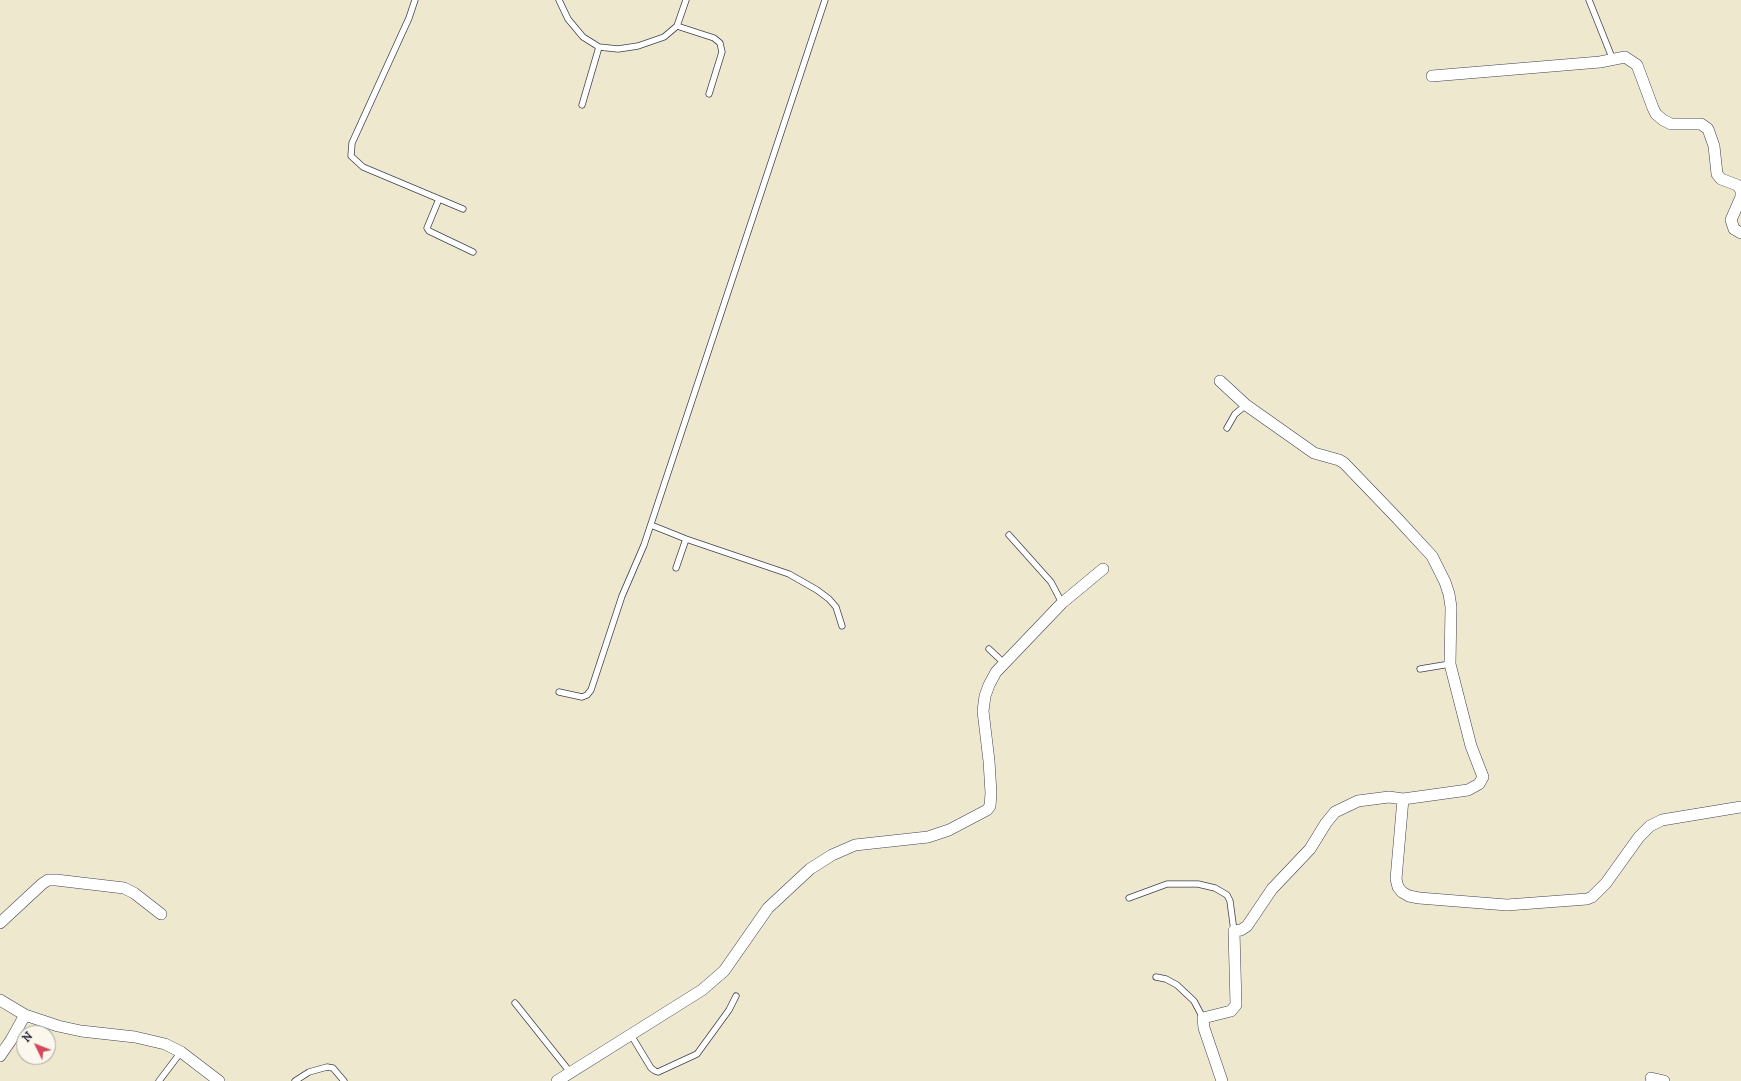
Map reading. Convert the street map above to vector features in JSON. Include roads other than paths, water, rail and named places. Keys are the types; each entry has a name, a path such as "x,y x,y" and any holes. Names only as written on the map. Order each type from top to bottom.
{"street":[{"path":"1432,76 1593,63 1625,57 1637,65 1656,114 1671,124 1702,124 1708,129 1714,146 1717,174 1721,179 1737,185 1741,190 1741,197 1731,224 1734,229 1741,233"},
{"path":"1220,381 1246,405 1314,453 1339,460 1344,463 1432,556 1446,582 1449,594 1451,607 1450,664 1471,746 1482,773 1482,781 1476,788 1403,799 1389,797 1358,801 1335,812 1326,823 1310,849 1272,889 1247,926 1241,930 1234,931 1236,1005 1231,1011 1203,1018 1204,1028 1222,1081"},
{"path":"557,1081 702,990 713,981 724,970 768,908 810,869 832,855 855,845 888,840 928,837 949,830 987,810 990,806 991,793 990,761 984,723 985,696 996,672 1062,603 1103,569"},
{"path":"1403,799 1396,879 1398,887 1402,892 1409,896 1420,898 1507,905 1587,899 1592,897 1606,883 1639,837 1650,826 1662,820 1741,807"},
{"path":"0,923 48,880 124,888 134,893 161,914"},
{"path":"0,1000 24,1015 80,1031 135,1037 165,1044 181,1052 219,1081"},
{"path":"0,1056 12,1040 24,1015"},
{"path":"1651,1078 1664,1081"}],"lane":[{"path":"415,0 409,18 352,143 351,156 363,167 463,210"},
{"path":"559,0 568,19 583,38 599,47 618,49 638,46 664,37 677,26 686,0"},
{"path":"559,692 582,698 591,690 622,596 644,545 825,0"},
{"path":"1589,0 1613,60"},
{"path":"677,26 714,38 720,43 722,52 709,94"},
{"path":"582,105 599,47"},
{"path":"439,199 427,228 429,231 473,252"},
{"path":"1227,428 1235,414 1246,405"},
{"path":"650,525 686,539 789,574 829,599 836,607 842,626"},
{"path":"1009,535 1051,582 1062,603"},
{"path":"676,568 686,539"},
{"path":"989,649 1004,663"},
{"path":"1420,669 1450,664"},
{"path":"1129,898 1167,884 1198,884 1214,888 1227,895 1230,901 1234,931"},
{"path":"1156,976 1177,985 1194,1001 1203,1018"},
{"path":"631,1035 651,1068 658,1072 697,1054 729,1010 736,996"},
{"path":"515,1003 570,1072"},
{"path":"159,1081 181,1052"},
{"path":"295,1081 309,1072 327,1067 333,1068 344,1081"}]}
